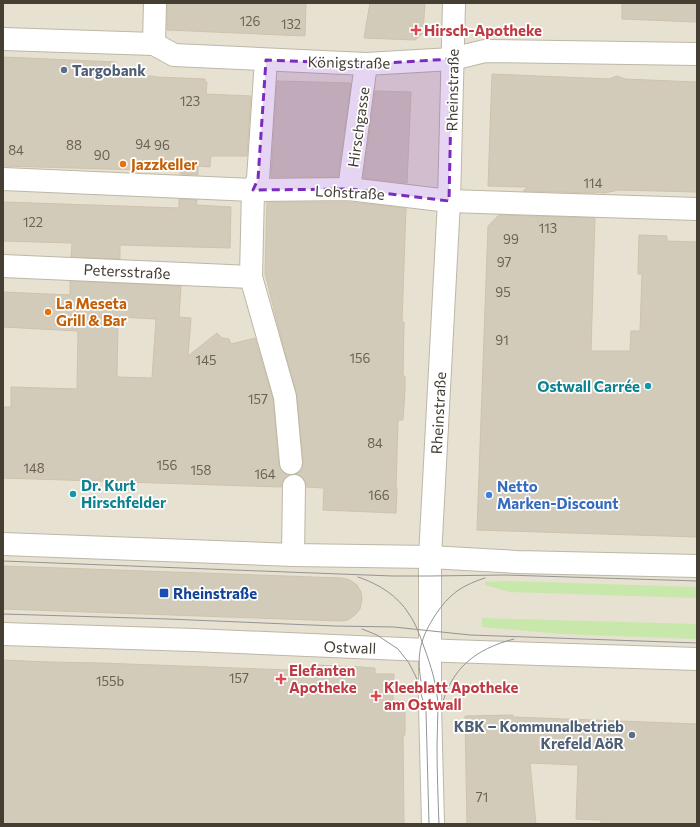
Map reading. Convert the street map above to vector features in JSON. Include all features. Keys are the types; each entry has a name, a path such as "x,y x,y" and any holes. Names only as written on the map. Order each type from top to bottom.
{"street":[{"path":"154,44 155,3"},
{"name":"Rheinstraße","path":"433,824 430,557 449,201 454,3"},
{"name":"Königstraße","path":"3,39 154,44 174,55 366,64 452,59 485,51 697,54"},
{"path":"266,60 258,179 253,190 251,277 285,397 291,463"},
{"name":"Hirschgasse","path":"349,189 366,64"},
{"name":"Lohstraße","path":"3,179 253,190 349,189 449,201 621,208 697,209"},
{"name":"Petersstraße","path":"3,266 251,277"},
{"path":"292,555 294,486"},
{"path":"3,544 292,555 430,557 517,562 697,566"},
{"name":"Ostwall","path":"3,634 697,659"}],"highlighted area":[{"path":"452,59 449,201 349,189 253,190 258,179 266,60 366,64"}],"shaded area":[{"path":"3,3 697,3 697,824 3,824"}],"green space":[{"path":"504,581 697,587 697,598 510,592 485,585 485,582"},
{"path":"482,618 697,624 697,639 562,634 482,627"}],"building":[{"path":"167,3 306,3 305,36 167,30"},
{"path":"370,3 425,3 423,33 415,40 364,38"},
{"path":"622,3 697,3 697,22 622,19"},
{"path":"3,57 116,62 115,75 205,79 205,82 207,82 206,94 251,96 247,156 211,156 210,167 198,166 198,175 180,174 180,171 3,166"},
{"path":"492,74 609,79 617,76 625,79 697,82 697,192 619,190 596,193 523,191 528,187 488,186"},
{"path":"277,81 351,84 338,177 271,177"},
{"path":"375,91 411,92 407,183 363,178"},
{"path":"179,199 197,200 196,205 231,207 230,248 120,245 120,259 71,257 72,243 3,241 3,202 179,208"},
{"path":"267,202 348,202 406,208 402,322 404,322 403,376 405,376 405,390 403,420 398,420 396,513 323,510 324,488 306,487 305,480 296,474 302,469 303,462 297,396 265,273"},
{"name":"Ostwall Carrée","path":"499,215 595,218 591,351 630,351 631,331 640,331 642,274 638,274 639,235 667,236 667,241 697,242 697,537 477,530 488,226"},
{"path":"70,281 181,286 179,317 191,318 188,356 217,333 222,338 229,339 231,344 255,338 273,399 279,465 285,474 289,475 283,480 281,487 3,478 3,407 11,407 11,387 77,389 78,331 3,327 3,292 70,295","holes":["118,317 156,319 152,378 117,377"]},
{"path":"3,566 342,578 350,580 357,585 361,592 362,600 360,609 355,615 348,620 340,621 3,609"},
{"path":"3,660 316,671 316,665 375,668 375,674 394,674 393,700 405,701 405,735 403,735 404,824 3,824"},
{"path":"513,715 513,717 697,724 697,824 601,824 601,820 576,819 578,765 530,763 536,824 467,824 465,716"}],"tram line":[{"path":"3,561 393,576 505,575 697,581"},
{"path":"358,577 387,591 405,608 416,626 429,661 435,683 438,706 437,755 439,824"},
{"path":"421,681 419,662 421,646 423,638 436,614 446,601 457,591 471,583 485,578"},
{"path":"3,614 394,627 470,635 697,643"},
{"path":"362,629 377,635 398,649 409,663 416,677 426,711 429,824"},
{"path":"441,709 445,695 451,683 466,663 487,649 514,639"}],"place":[{"name":"Hirsch-Apotheke","path":"416,30"},
{"name":"Targobank","path":"64,70"},
{"name":"Jazzkeller","path":"123,164"},
{"name":"La Meseta Grill & Bar","path":"48,312"},
{"name":"Ostwall Carrée","path":"648,386"},
{"name":"Dr. Kurt Hirschfelder","path":"73,494"},
{"name":"Netto Marken-Discount","path":"489,495"},
{"name":"Rheinstraße","path":"164,593"},
{"name":"Elefanten Apotheke","path":"281,679"},
{"name":"Kleeblatt Apotheke am Ostwall","path":"376,696"},
{"name":"KBK – Kommunalbetrieb Krefeld AöR","path":"632,735"}]}
